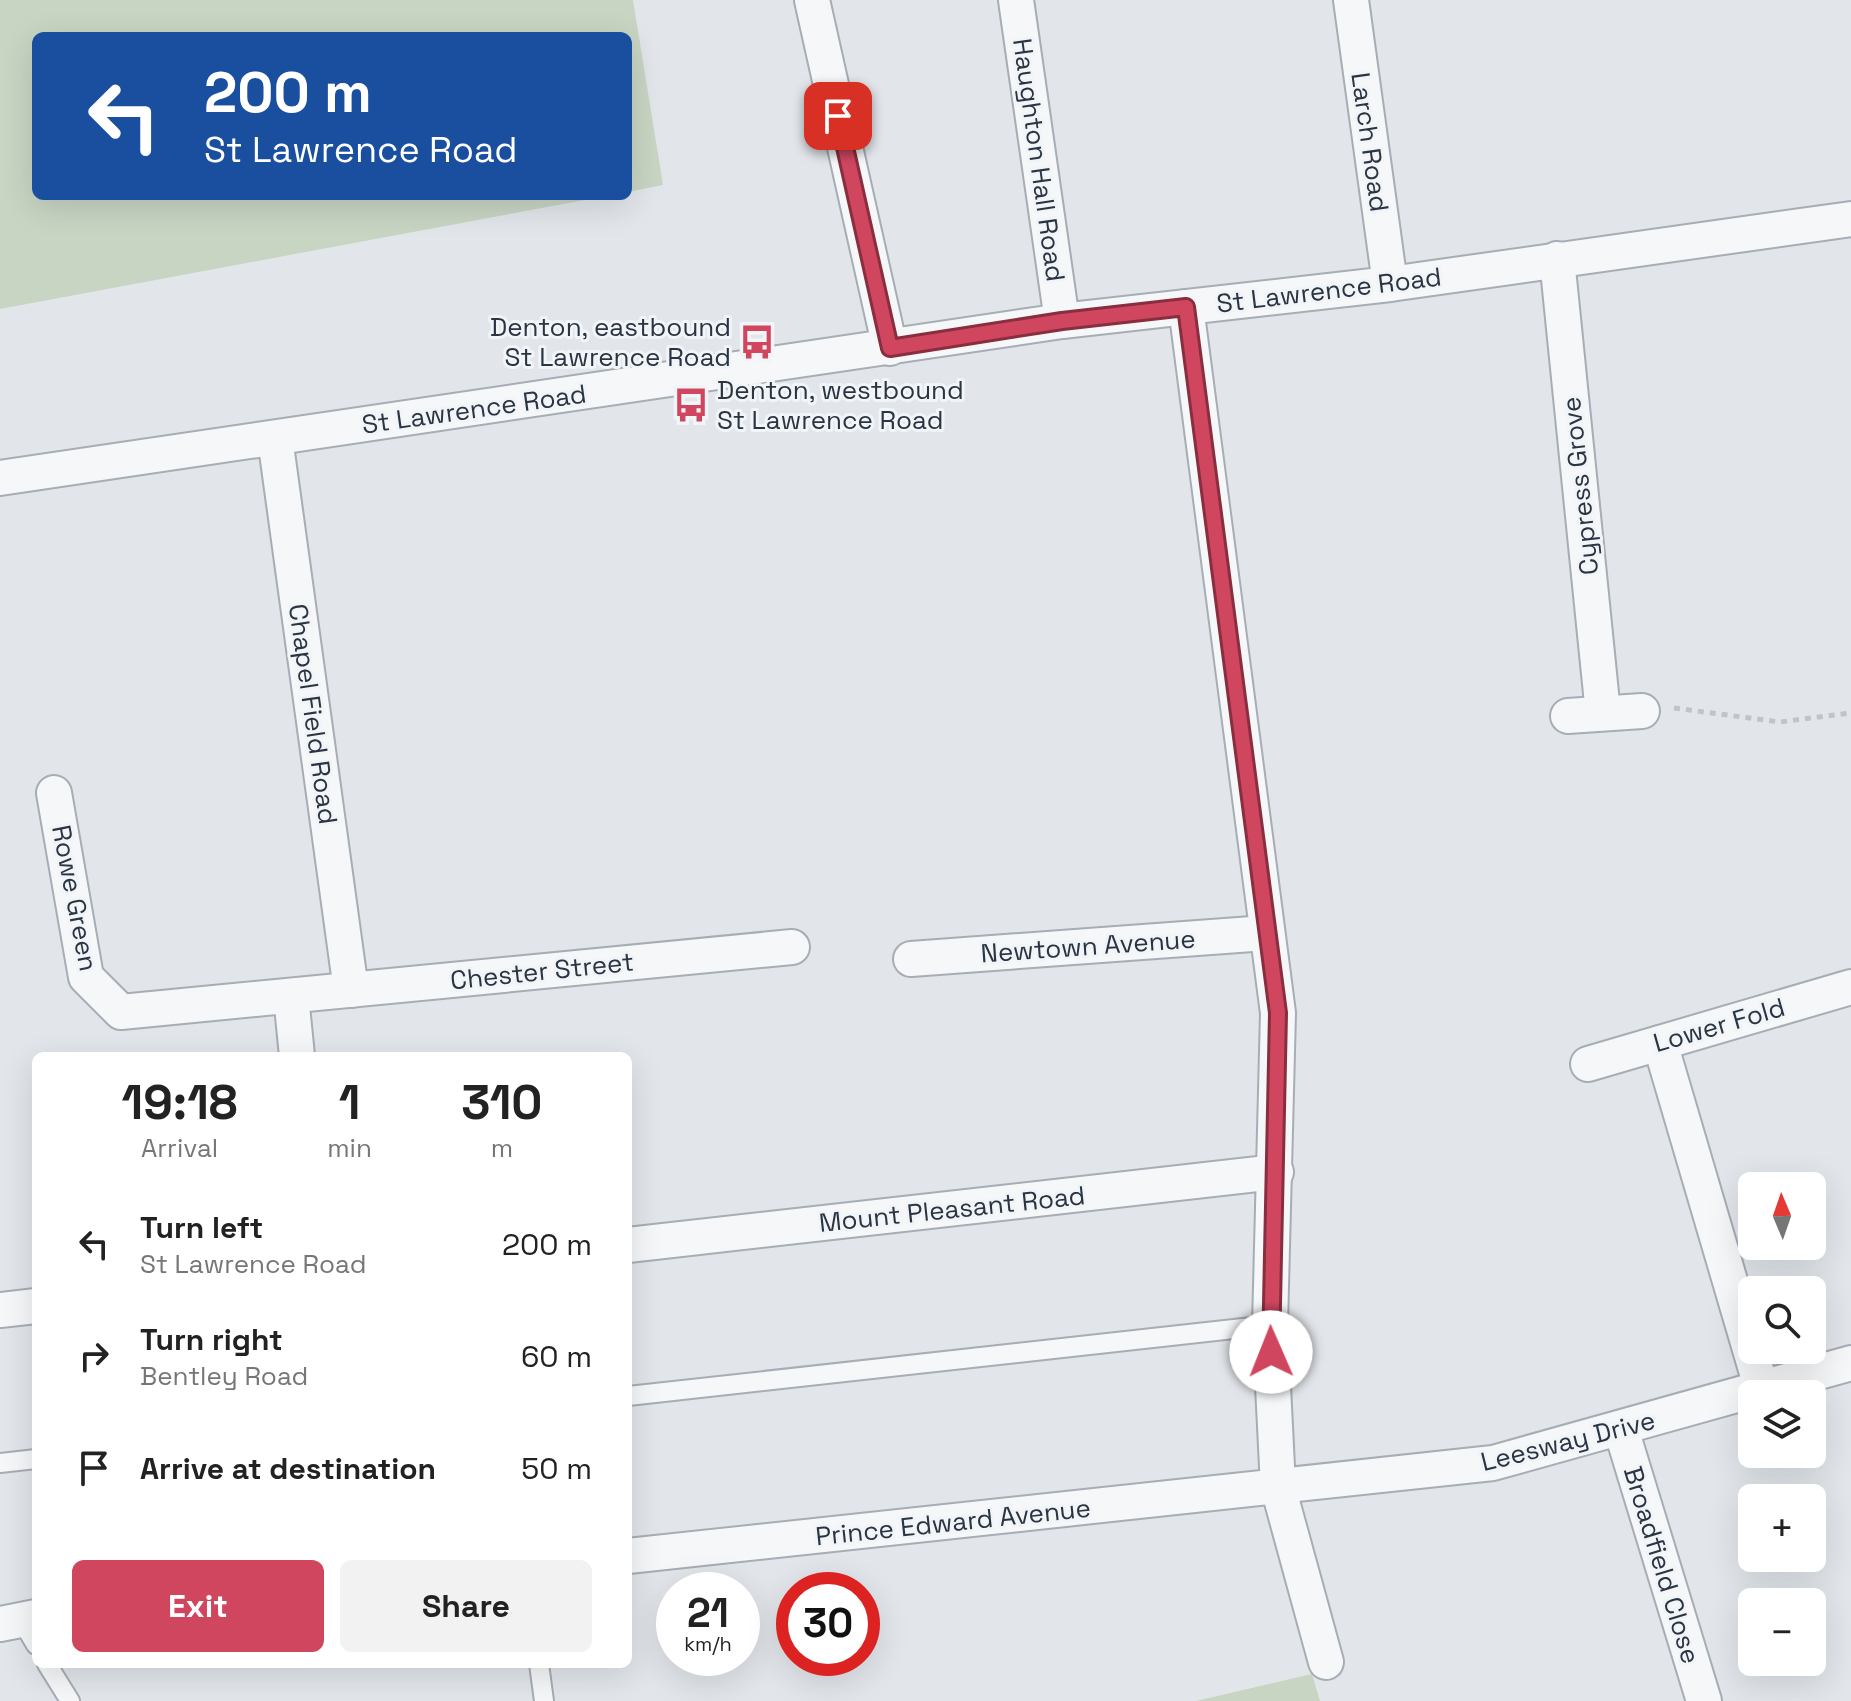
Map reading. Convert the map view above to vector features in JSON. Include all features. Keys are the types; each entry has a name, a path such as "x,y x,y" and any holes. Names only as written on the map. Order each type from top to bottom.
{"street":[{"path":"812,0 890,348"},
{"name":"Haughton Hall Road","path":"1016,0 1062,321"},
{"name":"Larch Road","path":"1351,0 1390,284"},
{"name":"St Lawrence Road","path":"0,478 1062,321 1390,284 1851,219"},
{"name":"Cypress Grove","path":"1557,259 1603,713"},
{"path":"1186,307 1278,1013 1270,1325 1278,1487 1326,1662"},
{"name":"Chapel Field Road","path":"275,438 351,990"},
{"path":"1568,716 1642,711"},
{"name":"Rowe Green","path":"54,793 86,977 121,1012 291,996"},
{"name":"Newtown Avenue","path":"911,959 1266,933"},
{"name":"Chester Street","path":"291,996 792,947"},
{"name":"Lower Fold","path":"1588,1064 1851,987"},
{"path":"291,996 297,1052"},
{"path":"1660,1043 1759,1380"},
{"name":"Mount Pleasant Road","path":"632,1245 1276,1172"},
{"path":"0,1310 32,1306"},
{"name":"Leesway Drive","path":"1795,1380 1851,1363"},
{"name":"Leesway Drive","path":"1278,1487 1493,1463 1738,1397"},
{"name":"Broadfield Close","path":"1621,1429 1704,1701"},
{"name":"Prince Edward Avenue","path":"632,1556 1278,1487"}],"lane":[{"path":"632,1396 1270,1325"},
{"path":"0,1463 32,1459"},
{"path":"49,1668 70,1701"},
{"path":"540,1668 544,1701"}],"path":[{"path":"1642,711 1665,707 1780,722 1851,713"}],"green space":[{"path":"0,0 633,0 663,185 632,191 632,32 32,32 32,200 585,200 0,309"},
{"path":"1312,1674 1320,1701 1196,1701"}],"place":[{"name":"Denton, eastbound St Lawrence Road","path":"757,342"},
{"name":"Denton, westbound St Lawrence Road","path":"691,405"}],"route":[{"path":"838,116 890,348 1062,321 1186,307 1278,1013 1271,1352"}]}
